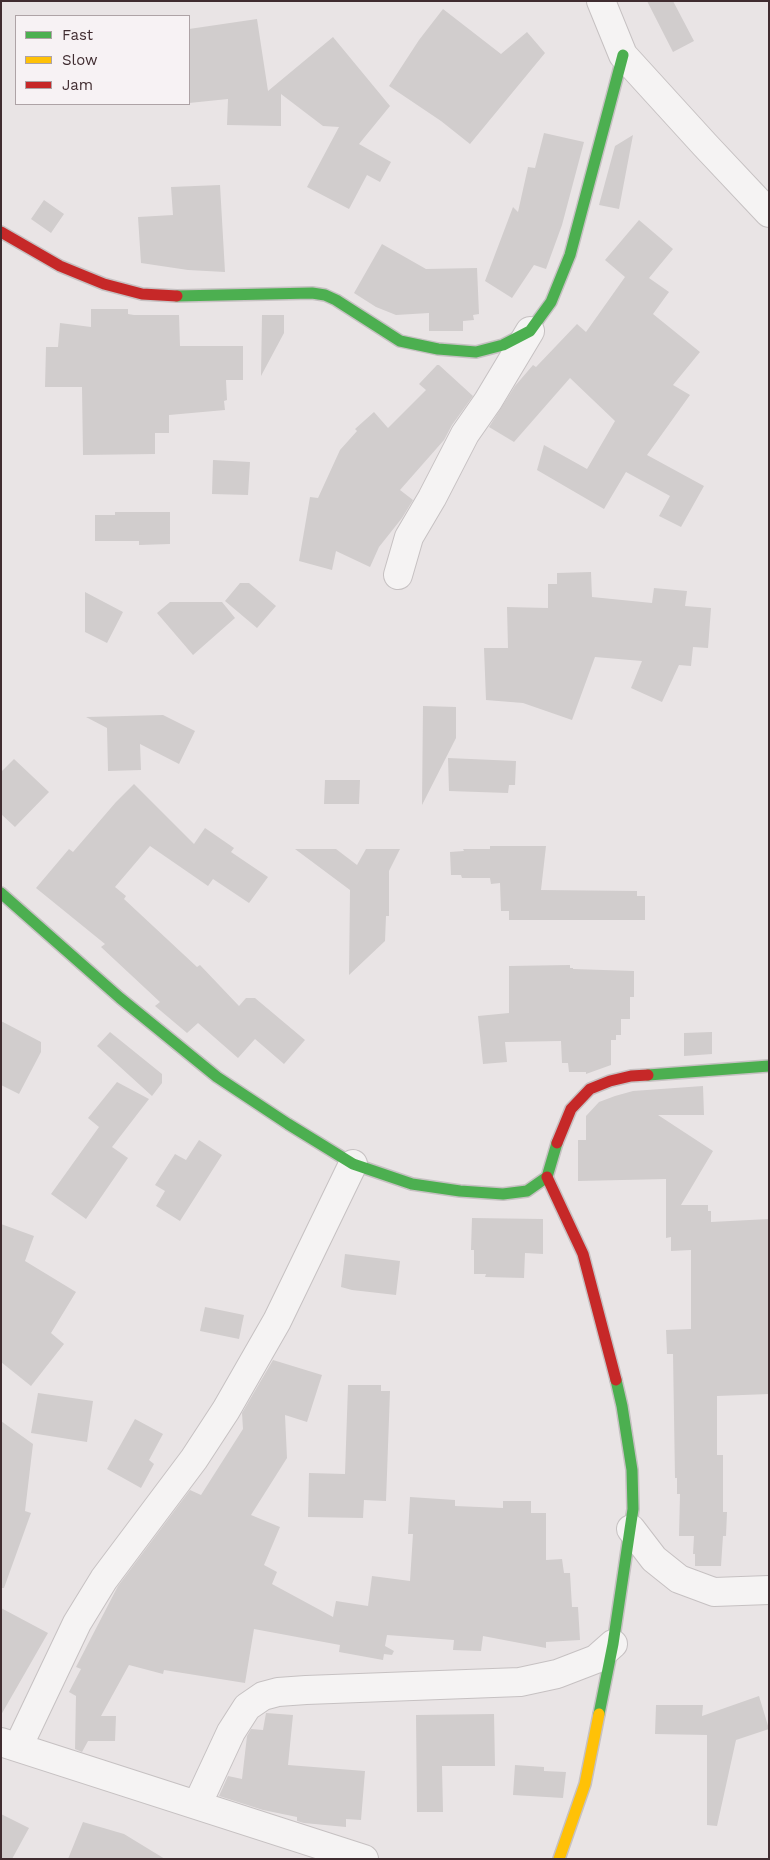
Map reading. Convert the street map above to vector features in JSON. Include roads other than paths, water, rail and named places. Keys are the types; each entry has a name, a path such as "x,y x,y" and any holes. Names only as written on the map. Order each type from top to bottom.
{"street":[{"path":"601,1 623,55 704,145 769,212"},
{"path":"398,576 409,538 465,434 488,401 530,331 551,302 570,255 623,55"},
{"path":"1,232 60,266 104,284 142,294 171,296 312,293 325,295 400,341 438,349 476,352 503,345 530,331"},
{"path":"1,893 120,998 218,1078 353,1164 412,1184 460,1191 503,1194 527,1191 547,1177 562,1128 571,1108 590,1089 610,1081 631,1076 769,1066"},
{"path":"353,1164 278,1321 226,1410 200,1451 104,1579 9,1744 364,1859"},
{"path":"547,1177 582,1254 611,1355 622,1406 632,1470 633,1509 613,1644 586,1784 559,1859"},
{"path":"631,1529 654,1559 679,1580 714,1592 769,1590"},
{"path":"197,1805 231,1732 247,1707 263,1696 278,1692 306,1690 520,1682 557,1674 596,1659 613,1644"}]}
